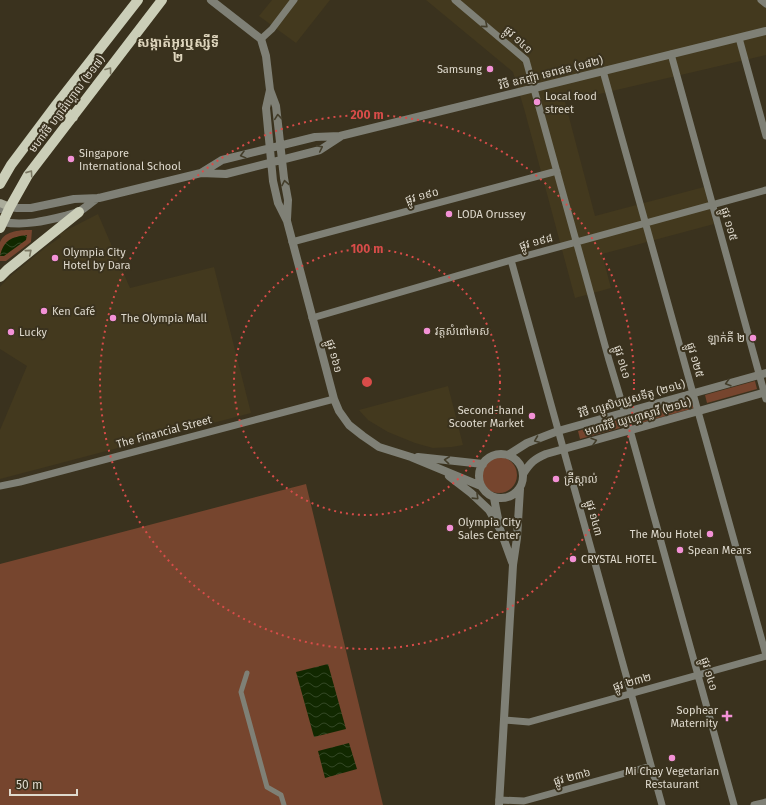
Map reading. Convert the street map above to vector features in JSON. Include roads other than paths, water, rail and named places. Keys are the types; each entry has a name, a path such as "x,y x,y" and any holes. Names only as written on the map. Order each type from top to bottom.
{"main road":[{"name":"មហាវិថី ហ្សាដឹហ្គោល (២១៧)","path":"0,184 11,166 56,105 138,0"},
{"name":"មហាវិថី ហ្សាដឹហ្គោល (២១៧)","path":"1,224 5,208 28,175 162,0"},
{"path":"56,105 73,117"},
{"path":"0,203 5,208"},
{"path":"0,277 79,212"}],"street":[{"path":"211,0 261,39 272,29 294,0"},
{"name":"ផ្លូវ ១៤១","path":"455,0 526,60 734,805"},
{"path":"761,0 766,4"},
{"name":"វិថី ឧកញ៉ា ទេពផន (១៨២)","path":"201,173 222,160 280,145 315,137 340,136 766,31"},
{"path":"739,38 766,136"},
{"name":"ផ្លូវ ១៦១","path":"261,39 266,56 270,90 276,106 288,200 287,221"},
{"name":"ផ្លូវ ១១៥","path":"670,54 712,205 763,374 765,395"},
{"name":"ផ្លូវ ១២៥","path":"603,71 766,656"},
{"name":"ផ្លូវ ១៦១","path":"270,90 266,108 273,181 278,203 287,221 334,399 339,411 349,424 378,447 411,457 481,486"},
{"name":"វិថី ឧកញ៉ា ទេពផន (១៨២)","path":"5,208 31,208 74,199 99,198 201,173 226,174 320,150 340,136"},
{"name":"ផ្លូវ ១៩០","path":"292,242 557,171"},
{"name":"ផ្លូវ ១៩៨","path":"312,318 511,260 766,190"},
{"name":"វិថី ឧកញ៉ា ទេពផន (១៨២)","path":"1,224 33,223 54,219 79,212 99,198"},
{"name":"ផ្លូវ ១៤៣","path":"511,260 662,805"},
{"name":"វិថី ហ្សូសិបប្រូសទីតូ (២១៤)","path":"508,455 527,444 558,432 763,374"},
{"name":"មហាវិថី យូហ្គោស្លាវី (២១៤)","path":"523,474 530,463 537,458 563,449 698,411 765,395"},
{"name":"The Financial Street","path":"0,486 334,399"},
{"path":"499,802 513,565 517,538 520,489 523,482 523,474 517,461 508,455 496,455 491,457 483,464 479,473 479,479 481,486 488,495 500,499 508,498 520,489"},
{"name":"ផ្លូវ ១៦១","path":"411,457 483,464"},
{"path":"433,466 471,493 489,510 500,529"},
{"path":"494,498 500,529 513,565"},
{"name":"ផ្លូវ ២៣២","path":"504,720 529,722 766,656"},
{"path":"247,673 241,692 267,787 281,795 284,805"},
{"name":"ផ្លូវ ២៣៦","path":"499,802 524,801 651,766"},
{"path":"754,805 766,802"}],"water":[{"path":"27,235 26,240 4,256 0,256 4,246 9,240"},
{"path":"328,664 346,729 314,737 296,672"},
{"path":"349,743 357,769 325,778 318,751"}],"place":[{"name":"Samsung","path":"490,69"},
{"name":"Local food street","path":"537,102"},
{"name":"Singapore International School","path":"71,159"},
{"name":"LODA Orussey","path":"449,214"},
{"name":"Olympia City Hotel by Dara","path":"55,258"},
{"name":"Ken Café","path":"44,311"},
{"name":"The Olympia Mall","path":"113,318"},
{"name":"វត្តសំពៅមាស","path":"427,331"},
{"name":"Lucky","path":"11,332"},
{"name":"ឡាក់គី ២","path":"753,338"},
{"name":"Second-hand Scooter Market","path":"532,416"},
{"name":"គ្រីស្តាល់","path":"556,479"},
{"name":"Olympia City Sales Center","path":"450,528"},
{"name":"The Mou Hotel","path":"710,534"},
{"name":"Spean Mears","path":"680,550"},
{"name":"CRYSTAL HOTEL","path":"573,559"},
{"name":"Sophear Maternity","path":"727,716"},
{"name":"Mi Chay Vegetarian Restaurant","path":"672,758"}],"district":[{"name":"សង្កាត់អូរឬស្សីទី ២","path":"178,50"}]}
